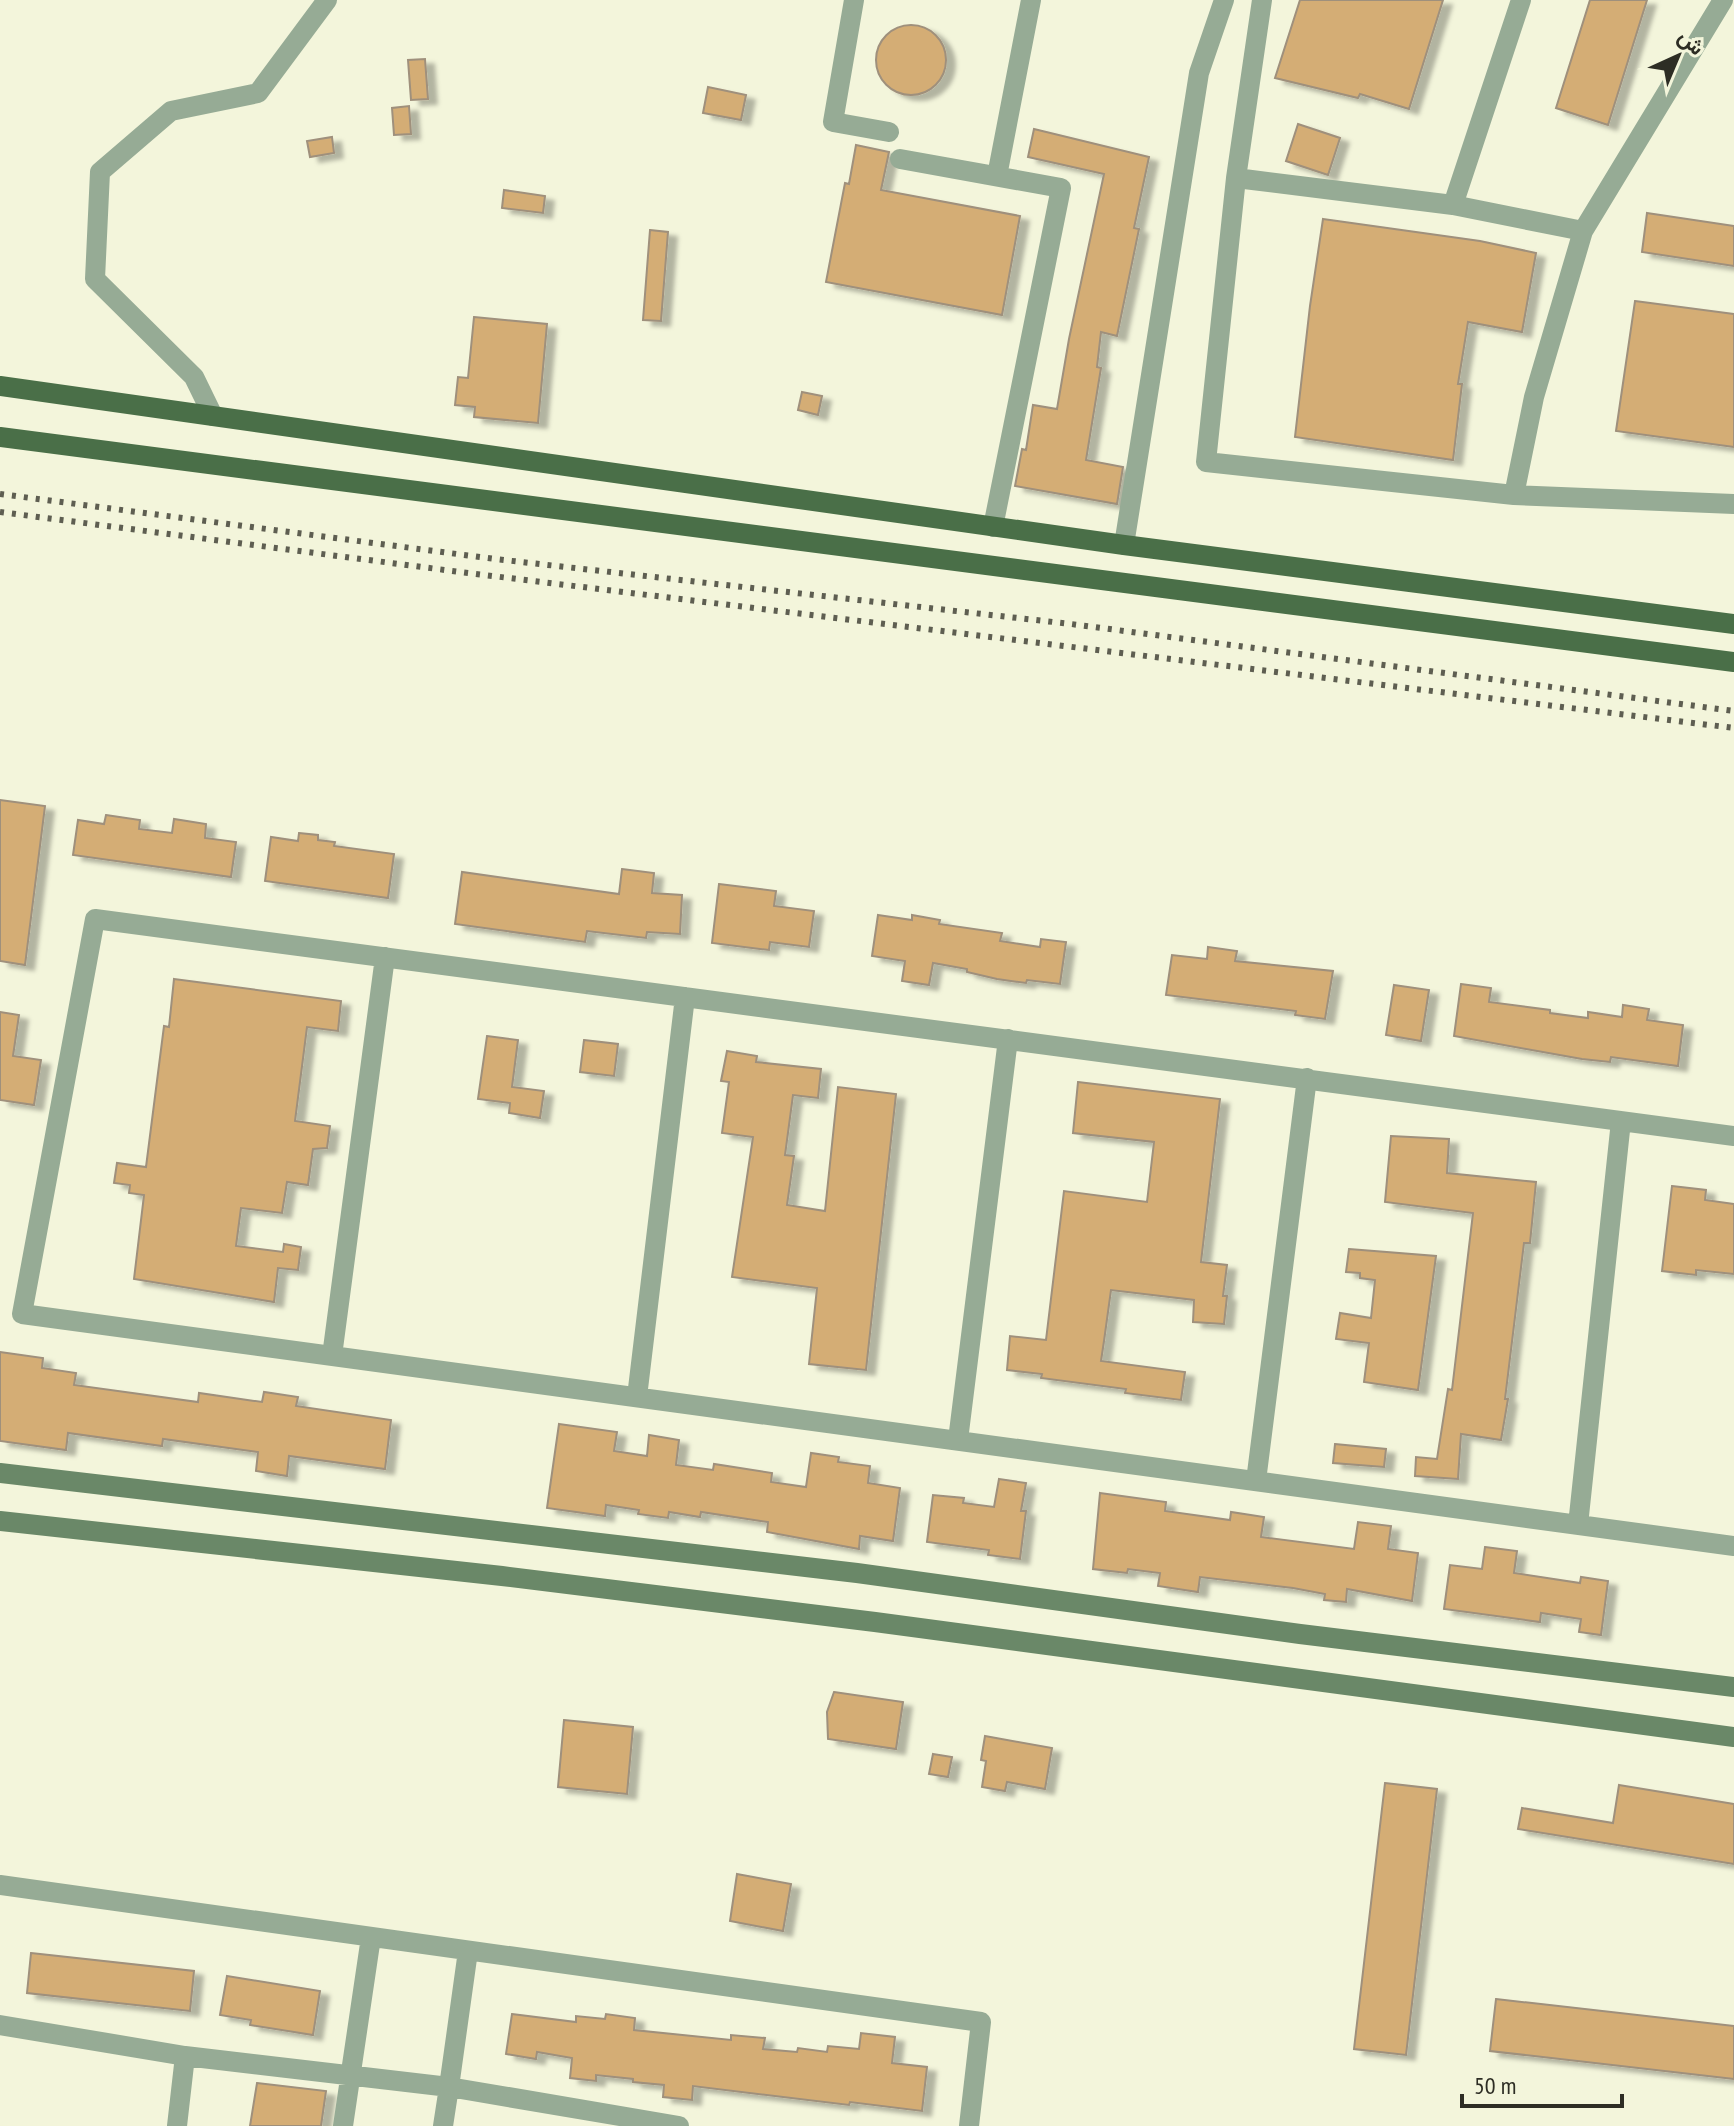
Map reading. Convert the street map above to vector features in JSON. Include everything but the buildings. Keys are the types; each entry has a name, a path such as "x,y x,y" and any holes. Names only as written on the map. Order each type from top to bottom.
{"main road":[{"path":"0,386 1124,545 1734,624"},
{"path":"0,437 1734,662"}],"street":[{"path":"213,416 194,377 95,279 100,172 171,111 258,93 327,0"},
{"path":"854,0 833,122 889,132"},
{"path":"997,176 1031,0"},
{"path":"1124,545 1199,73 1224,0"},
{"path":"1262,0 1236,178 1206,462 1514,495 1734,504"},
{"path":"1453,205 1521,0"},
{"path":"1514,495 1534,397 1583,231 1723,0"},
{"path":"900,159 1061,188 993,527"},
{"path":"1236,178 1453,205 1583,231"},
{"path":"1734,1136 95,919 22,1314 1734,1546"},
{"path":"332,1356 385,957"},
{"path":"637,1397 685,997"},
{"path":"958,1440 1008,1039"},
{"path":"1256,1481 1307,1078"},
{"path":"1578,1525 1621,1121"},
{"path":"0,1473 857,1573 1300,1634 1734,1687"},
{"path":"0,1521 502,1576 812,1614 1734,1737"},
{"path":"0,1885 981,2022 969,2126"},
{"path":"343,2126 371,1937"},
{"path":"443,2126 468,1951"},
{"path":"0,2025 185,2056 449,2087 628,2122 679,2126"},
{"path":"177,2126 185,2056"}],"railway":[{"path":"0,494 495,559 1071,624 1734,711"},
{"path":"0,512 468,573 1734,728"}]}
